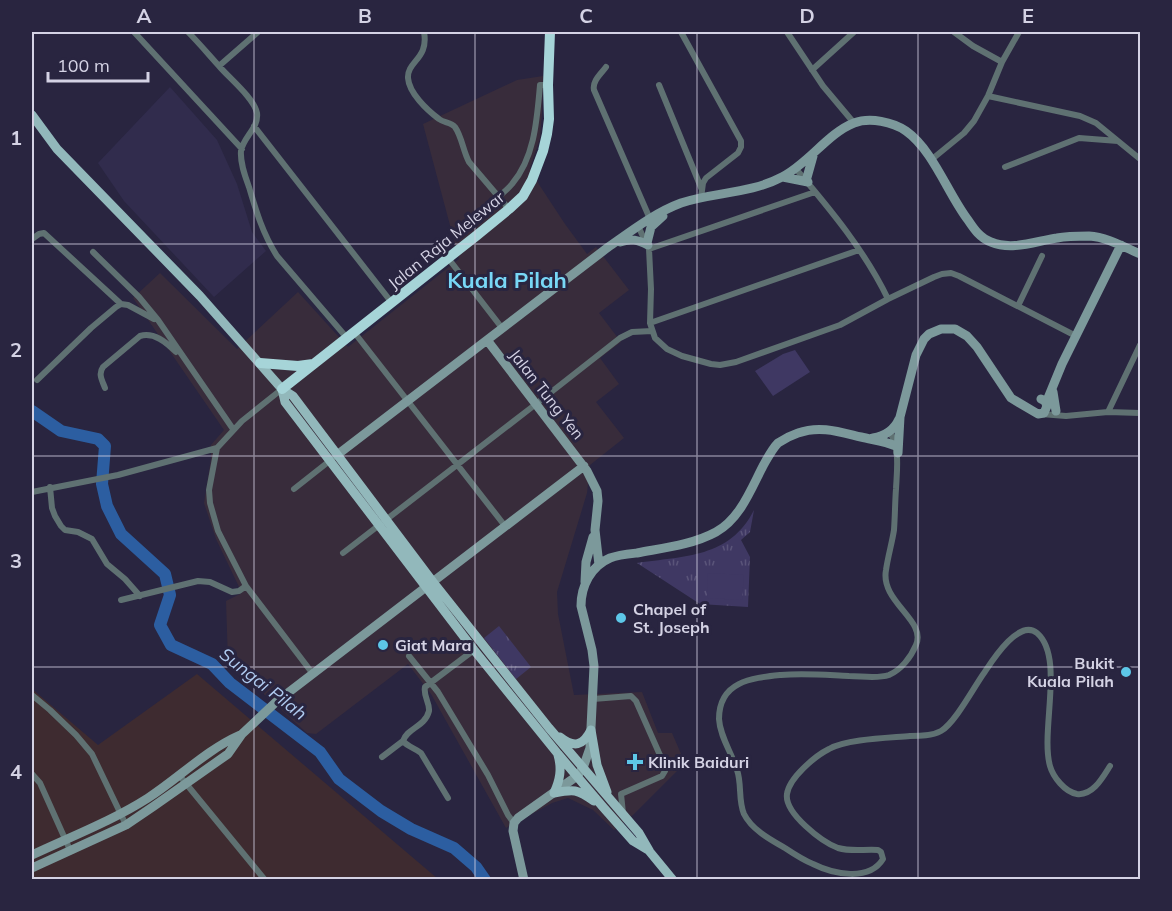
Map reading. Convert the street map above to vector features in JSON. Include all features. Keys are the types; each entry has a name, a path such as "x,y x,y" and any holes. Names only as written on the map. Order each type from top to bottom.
{"highway":[{"name":"Jalan Raja Melewar","path":"282,389 523,196 543,151 549,118 550,32"},
{"path":"260,363 298,366 314,363"}],"main road":[{"path":"32,114 48,140 200,296 282,389 293,396 333,458 430,584 639,833 650,852 673,879"},
{"path":"430,584 474,650 558,754 633,841 650,852"},
{"path":"549,728 565,742 573,744 584,741 591,730"},
{"path":"591,730 597,765 612,802"},
{"path":"554,793 561,772 558,754"},
{"path":"554,793 571,790 580,792 603,807"}],"street":[{"path":"134,32 242,149"},
{"path":"188,32 247,96 256,109 254,126 242,149 242,163 258,218 271,246 408,401 505,526"},
{"path":"219,66 258,32"},
{"path":"424,32 426,40 423,50 409,71 408,80 411,89 435,116 452,124 458,133 464,154 469,162 509,209"},
{"path":"681,32 741,141 738,153 706,178 701,194"},
{"path":"787,32 812,70 854,123"},
{"path":"812,70 854,32"},
{"path":"954,32 973,46 1002,62"},
{"path":"931,160 971,125 988,96 1002,62 1019,32"},
{"path":"606,67 596,80 594,90 650,219"},
{"path":"498,197 512,185 527,159 536,126 540,85 548,85"},
{"path":"659,85 701,194"},
{"path":"988,96 1080,116 1096,123 1140,159"},
{"path":"294,489 502,328 639,226 701,194 753,188 783,177 854,123 867,120 893,125 905,130 917,140 969,222 980,236 993,243 1013,246 1059,237 1090,236 1110,241 1140,254"},
{"path":"254,126 392,303"},
{"path":"1005,167 1079,138 1118,141"},
{"path":"807,181 813,154"},
{"path":"796,169 859,250 877,276 888,299"},
{"path":"783,177 807,181"},
{"path":"607,248 632,239 648,246 815,192"},
{"path":"682,203 657,221 650,231 648,246 652,332 662,345 673,353 711,364 726,364 840,325 934,277 951,273 1076,336"},
{"path":"639,226 648,246"},
{"path":"32,239 44,233 121,304 158,320"},
{"path":"1042,407 1121,245"},
{"path":"650,322 859,250"},
{"path":"93,252 139,297 158,320 233,429"},
{"path":"1018,306 1042,256"},
{"path":"448,258 502,328"},
{"path":"37,380 91,328 121,304"},
{"path":"1110,766 1098,784 1083,794 1069,791 1051,771 1047,744 1050,687 1048,653 1041,638 1033,630 1020,632 1007,643 962,708 940,731 926,735 840,744 823,752 796,776 786,795 788,804 813,833 847,850 878,850 883,859 876,867 858,874 828,871 764,836 748,821 741,802 738,773 720,726 720,709 729,691 738,684 757,677 799,674 880,677 895,672 909,658 918,638 915,626 888,591 885,573 894,528 900,417 919,346 929,334 941,328 955,329 968,336 1011,398 1066,416 1108,412 1140,413"},
{"path":"343,553 620,338 633,332 652,332"},
{"path":"105,387 100,371 140,336 146,334 155,337 169,345 185,360"},
{"name":"Jalan Tung Yen","path":"487,340 584,466 594,483 598,501 595,530"},
{"path":"1108,412 1140,345"},
{"path":"1042,407 1053,397 1054,382"},
{"path":"282,389 233,429 217,448 209,490 210,503 218,531 246,586 313,674"},
{"path":"1042,407 1066,416"},
{"path":"871,439 890,432 900,417"},
{"path":"525,879 513,831 514,823 577,776 583,768 590,748 594,659 581,599 589,577 599,565 616,556 701,539 725,526 737,513 777,444 790,436 824,429 885,442 897,450"},
{"path":"890,432 897,450"},
{"path":"32,492 118,475 217,448"},
{"path":"32,855 120,814 148,798 225,742 242,734 276,702 584,466"},
{"path":"50,487 52,508 61,526 65,530 78,532 92,539 106,564 140,596"},
{"path":"595,530 599,565"},
{"path":"585,585 586,562 595,530"},
{"path":"122,600 205,581 232,592 237,592 246,586"},
{"path":"382,758 403,741 405,735 421,725 429,707 423,691 425,687 474,650"},
{"path":"409,656 438,693 514,823"},
{"path":"32,696 76,735 92,754 126,825"},
{"path":"592,699 631,696 636,701 663,762 665,771 662,776 621,794 623,814"},
{"path":"32,868 126,825 228,754 242,734"},
{"path":"403,741 407,746 421,753 448,798"},
{"path":"32,774 39,783 70,850"},
{"path":"179,775 265,879"}],"shaded area":[{"path":"543,76 540,138 530,168 587,254 596,247 629,290 599,313 621,342 600,358 619,384 596,402 624,438 590,465 587,493 557,592 558,614 574,695 642,692 658,733 672,733 685,763 633,815 614,830 593,810 568,798 552,803 506,828 431,694 408,664 316,734 307,733 228,662 226,601 242,593 216,539 204,503 211,445 224,430 133,298 160,273 237,349 298,292 348,347 459,259 423,124 517,80"},
{"path":"170,87 217,140 237,184 252,232 266,251 214,297 124,201 98,163"},
{"path":"197,674 438,879 32,879 32,689 98,745"}],"green space":[{"path":"795,350 810,372 773,396 755,371 783,354"},
{"path":"754,510 750,532 741,540 750,557 748,607 700,604 637,563 688,556 719,546 732,538 744,526"},
{"path":"708,573 744,575 742,600 707,598"},
{"path":"499,626 531,667 516,679 484,638"}],"waterway":[{"name":"Sungai Pilah","path":"32,411 61,431 98,439 105,446 102,484 107,506 121,534 165,574 170,595 160,625 171,645 212,664 230,683 320,752 339,779 381,811 411,829 454,848 476,867 485,880"}],"place":[{"name":"Chapel of St. Joseph","path":"621,618"},
{"name":"Giat Mara","path":"383,645"},
{"name":"Bukit Kuala Pilah","path":"1126,672"},
{"name":"Klinik Baiduri","path":"635,762"}],"district":[{"name":"Kuala Pilah","path":"507,280"}]}
